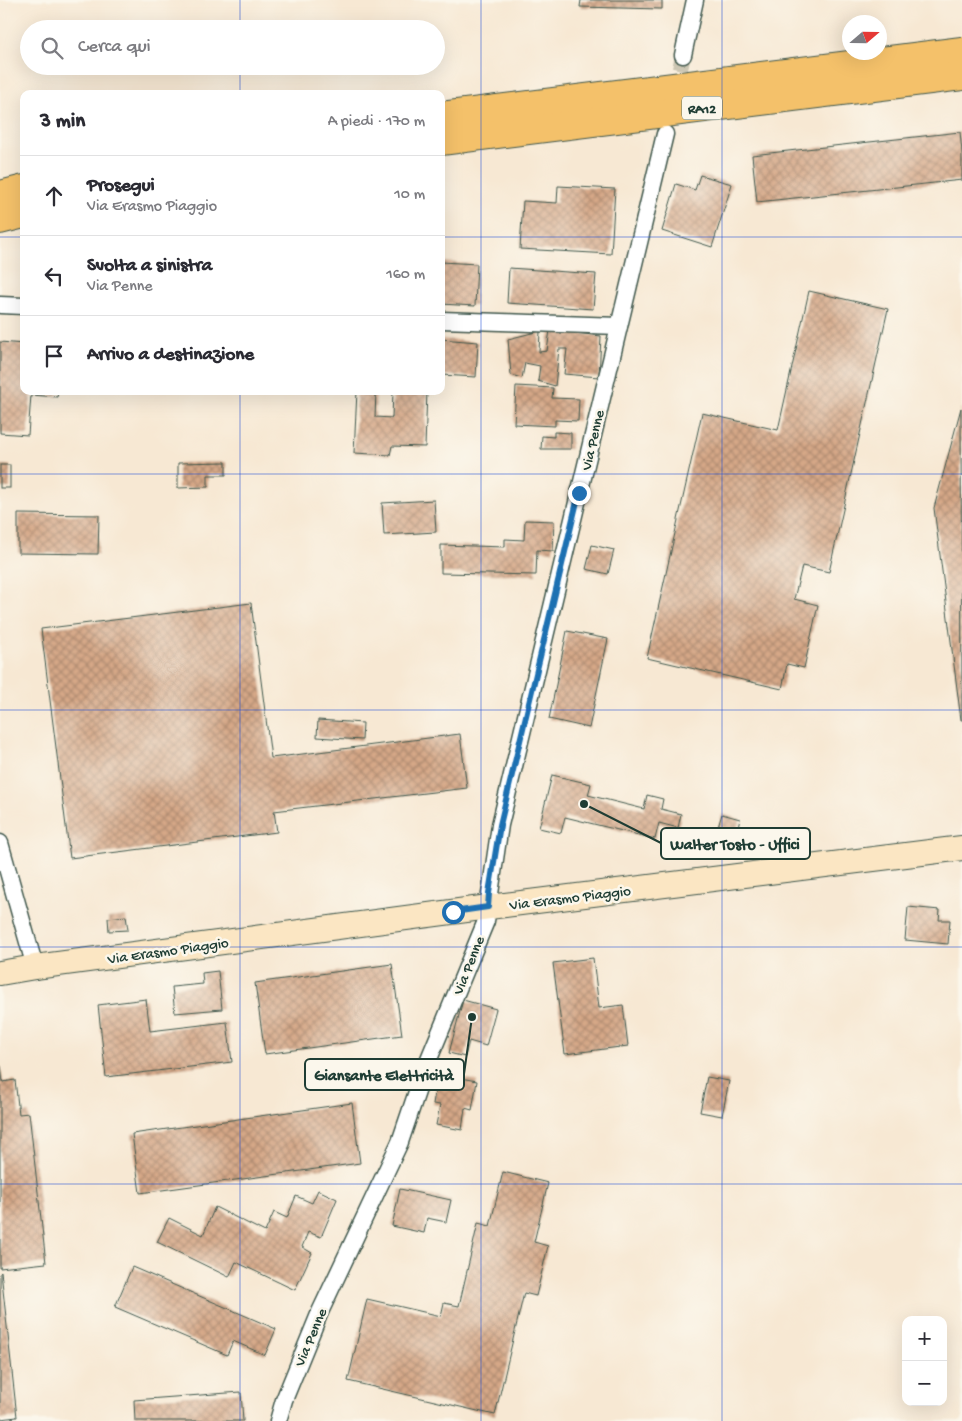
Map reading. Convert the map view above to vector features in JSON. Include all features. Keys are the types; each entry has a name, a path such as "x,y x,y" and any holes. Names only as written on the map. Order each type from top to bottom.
{"highway":[{"name":"RA12","path":"445,116 962,51"},
{"name":"RA12","path":"445,141 962,76"},
{"path":"0,195 20,190"},
{"path":"0,220 20,215"}],"street":[{"path":"684,55 695,0"},
{"name":"Via Penne","path":"278,1421 284,1400 320,1312 400,1142 424,1071 486,921 500,825 665,134"},
{"path":"0,305 20,306"},
{"path":"445,320 619,326"},
{"path":"0,843 35,967"},
{"name":"Via Erasmo Piaggio","path":"0,973 488,907 962,848"}],"building":[{"path":"581,0 662,0 662,9 580,7"},
{"path":"960,132 962,180 757,202 752,155"},
{"path":"700,175 732,184 712,247 662,231 676,184 695,190"},
{"path":"558,186 615,189 611,254 520,249 523,201 557,203"},
{"path":"445,262 477,264 475,306 445,304"},
{"path":"509,268 596,274 593,309 507,303"},
{"path":"809,291 888,309 829,572 802,566 794,599 818,605 804,668 787,664 782,689 647,658 702,413 778,430"},
{"path":"550,330 601,336 599,377 564,374 567,349 559,349 555,386 538,381 540,366 525,363 522,378 511,375 508,339 540,331 539,352 547,351"},
{"path":"445,339 478,342 476,377 445,375"},
{"path":"0,342 20,344 20,395 31,395 28,435 0,433"},
{"path":"516,386 553,388 552,398 579,399 578,421 555,420 555,426 514,424"},
{"path":"31,395 57,395 57,397"},
{"path":"357,395 376,395 375,417 392,418 393,395 427,395 425,447 392,446 390,455 354,453"},
{"path":"961,408 962,720 934,508"},
{"path":"554,432 571,433 571,449 541,449 542,436 554,437"},
{"path":"226,462 226,475 208,475 208,487 178,488 178,463"},
{"path":"0,465 10,465 10,488 0,488"},
{"path":"434,500 436,532 384,535 382,503"},
{"path":"18,514 99,515 98,554 18,553"},
{"path":"525,520 554,521 553,551 537,550 536,575 441,573 441,545 505,547 505,539 524,540"},
{"path":"592,545 614,550 608,574 586,569"},
{"path":"251,603 271,758 460,734 467,788 274,811 277,832 70,858 41,629"},
{"path":"567,631 608,639 589,728 549,719"},
{"path":"318,720 363,723 362,740 317,737"},
{"path":"552,775 591,784 588,795 644,809 647,795 663,799 661,809 681,814 678,828 659,823 655,839 565,817 561,833 539,828"},
{"path":"722,814 740,819 737,832 718,827"},
{"path":"908,907 940,910 939,920 950,920 948,944 905,940"},
{"path":"126,916 128,930 109,931 108,918"},
{"path":"593,958 599,1008 623,1005 628,1046 565,1054 553,963"},
{"path":"392,964 402,1035 265,1054 255,983"},
{"path":"218,971 222,1009 175,1013 172,987 203,984 202,973"},
{"path":"146,999 150,1031 227,1022 232,1062 106,1077 98,1005"},
{"path":"463,1000 496,1009 486,1046 469,1041 465,1057 449,1053"},
{"path":"1,1066 3,1082 15,1080 19,1114 29,1113 46,1263 0,1268"},
{"path":"438,1074 477,1081 472,1110 465,1108 462,1130 436,1125 440,1105 433,1104"},
{"path":"707,1077 729,1081 722,1116 700,1112"},
{"path":"352,1103 360,1163 140,1193 132,1134"},
{"path":"503,1172 548,1183 534,1242 548,1246 536,1296 524,1293 495,1415 348,1381 367,1299 441,1316 444,1303 459,1306 478,1223 490,1226"},
{"path":"400,1189 451,1200 446,1222 427,1218 424,1233 392,1226"},
{"path":"318,1190 337,1199 321,1237 308,1232 302,1247 312,1253 295,1290 236,1262 229,1277 157,1242 169,1218 203,1235 215,1207 265,1232 274,1212 287,1218 296,1196 312,1203"},
{"path":"132,1267 276,1329 265,1355 233,1341 227,1355 115,1307"},
{"path":"0,1273 17,1417 0,1419"},
{"path":"241,1392 243,1421 135,1421 134,1400"}],"tunnel":[{"path":"675,93 683,55"}],"place":[{"name":"Walter Tosto - Uffici","path":"584,804"},
{"name":"Giansante Elettricità","path":"472,1017"}],"route":[{"path":"453,912 488,907 500,825 579,493"}]}
